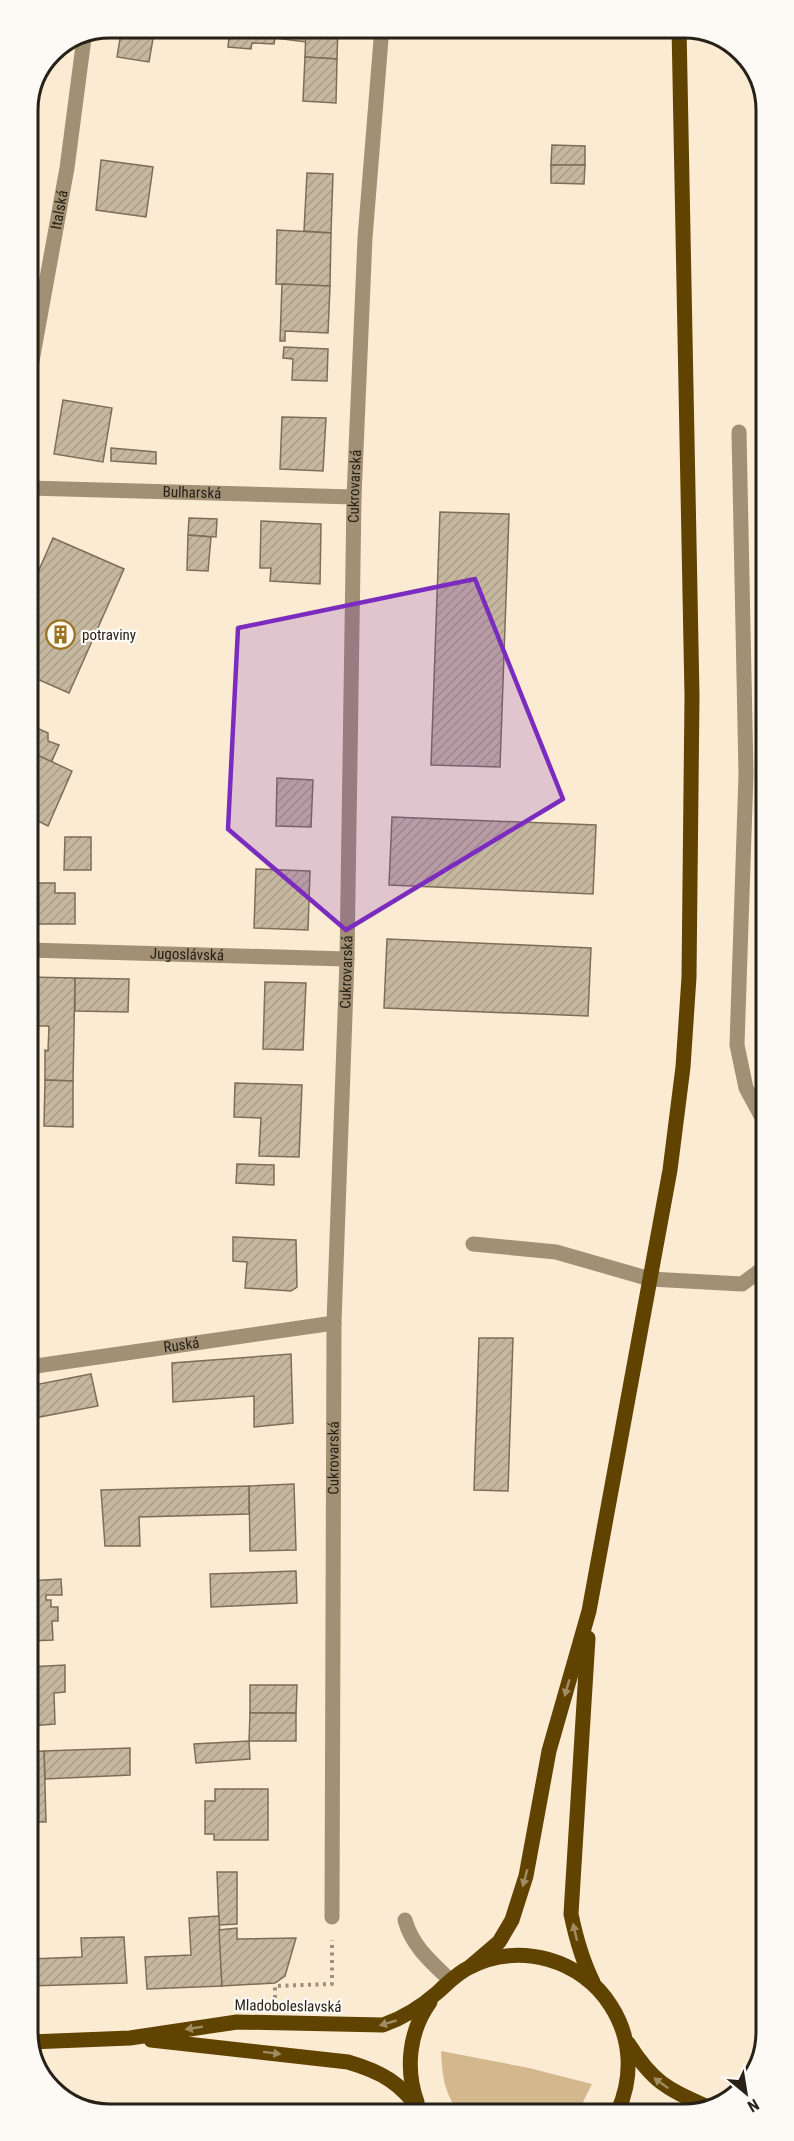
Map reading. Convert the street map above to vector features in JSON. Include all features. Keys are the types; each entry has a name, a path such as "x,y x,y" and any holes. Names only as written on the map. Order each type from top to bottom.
{"main road":[{"path":"471,1966 499,1942 513,1920 526,1876 549,1751 589,1611 670,1170 683,1067 689,965 692,696 679,38"},
{"path":"589,1611 571,1914 575,1936 585,1965 596,1986"},
{"name":"Mladoboleslavská","path":"417,2104 412,2091 411,2049 416,2028 425,2009 450,1980 471,1966 514,1955 544,1958 572,1969 596,1986 614,2011 626,2040 651,2076 663,2086 698,2102"},
{"name":"Mladoboleslavská","path":"38,2042 130,2038 237,2022 383,2025 400,2019 437,1993"},
{"name":"Mladoboleslavská","path":"130,2038 348,2062 375,2070 387,2077 401,2088 414,2104"},
{"name":"Mladoboleslavská","path":"621,2104 628,2076 626,2040"}],"street":[{"name":"Cukrovarská","path":"332,1917 334,1323 347,959 354,496 364,238 381,38"},
{"name":"Italská","path":"38,328 67,168 83,43"},
{"path":"739,432 746,774 737,1045 746,1088 756,1106"},
{"name":"Bulharská","path":"38,488 354,496"},
{"name":"Jugoslávská","path":"38,950 347,959"},
{"path":"473,1244 556,1252 650,1279 742,1284 756,1274"},
{"name":"Ruská","path":"38,1366 334,1323"},
{"path":"405,1920 414,1943 450,1980"}],"path":[{"path":"275,1999 275,1986 332,1984 332,1917"}],"highlighted area":[{"path":"475,579 563,799 346,930 228,829 238,628"}],"shaded area":[{"path":"441,2051 529,2068 592,2084 582,2104 453,2104 442,2068"}],"building":[{"path":"120,38 153,38 149,62 117,57"},
{"path":"229,38 275,38 274,44 252,43 251,49 228,47"},
{"path":"275,38 306,38 306,42"},
{"path":"306,38 338,38 337,59 305,57"},
{"path":"305,57 337,59 336,103 303,101"},
{"path":"552,145 585,146 585,165 551,165"},
{"path":"101,160 153,167 146,217 96,210"},
{"path":"551,165 585,165 584,184 551,183"},
{"path":"307,173 333,174 331,233 304,231"},
{"path":"277,230 331,233 330,286 276,284"},
{"path":"282,284 330,286 328,333 285,331 285,341 280,341"},
{"path":"284,347 328,349 327,381 292,380 293,359 283,358"},
{"path":"63,400 112,408 103,462 54,454"},
{"path":"282,417 326,418 323,471 280,469"},
{"path":"111,448 156,452 156,464 111,461"},
{"path":"440,512 509,514 500,767 431,765"},
{"path":"189,518 217,519 216,537 188,535"},
{"path":"261,521 321,524 320,584 270,581 271,568 260,568"},
{"path":"188,535 211,537 208,571 187,570"},
{"name":"potraviny","path":"53,538 124,569 69,693 38,679 38,572"},
{"path":"38,728 48,733 48,741 59,745 51,763 38,756"},
{"path":"38,755 72,771 48,826 38,821"},
{"path":"277,778 313,780 311,827 276,826"},
{"path":"392,817 596,825 593,894 389,885"},
{"path":"65,837 91,837 91,870 64,870"},
{"path":"256,869 310,871 308,930 254,928"},
{"path":"38,883 55,883 55,893 75,893 75,924 38,924"},
{"path":"387,939 591,948 588,1016 384,1008"},
{"path":"38,977 75,978 73,1081 45,1080 45,1050 48,1051 49,1026 38,1026"},
{"path":"75,978 129,979 128,1012 75,1011"},
{"path":"265,982 306,983 303,1050 263,1049"},
{"path":"45,1080 73,1081 73,1127 44,1126"},
{"path":"235,1083 302,1085 299,1157 259,1156 261,1118 234,1117"},
{"path":"237,1164 274,1165 274,1185 236,1183"},
{"path":"233,1237 296,1240 297,1287 291,1291 245,1288 247,1262 233,1261"},
{"path":"479,1338 513,1338 508,1491 474,1490"},
{"path":"291,1354 293,1423 254,1427 254,1396 173,1402 172,1363"},
{"path":"91,1374 98,1406 38,1417 38,1384"},
{"path":"294,1484 296,1550 250,1551 249,1486"},
{"path":"249,1486 249,1514 139,1517 140,1546 105,1546 101,1490"},
{"path":"296,1571 297,1603 211,1607 210,1574"},
{"path":"61,1579 62,1595 46,1595 46,1600 51,1600 51,1607 58,1607 58,1621 52,1621 53,1640 38,1641 38,1580"},
{"path":"65,1665 65,1692 54,1693 55,1724 38,1725 38,1666"},
{"path":"250,1685 297,1685 296,1713 250,1713"},
{"path":"250,1713 296,1713 296,1741 249,1741"},
{"path":"249,1741 250,1759 196,1763 194,1744"},
{"path":"130,1748 130,1775 45,1779 44,1751"},
{"path":"38,1751 44,1751 46,1822 38,1822"},
{"path":"215,1789 268,1789 268,1840 214,1840 214,1834 205,1834 205,1801 215,1801"},
{"path":"217,1872 237,1872 237,1924 219,1925"},
{"path":"219,1916 222,1986 147,1989 145,1957 191,1955 189,1918"},
{"path":"237,1928 237,1939 296,1938 285,1976 275,1983 222,1986 219,1930"},
{"path":"124,1937 127,1983 38,1986 38,1959 82,1957 81,1938"}],"place":[{"name":"potraviny","path":"61,635"}]}
